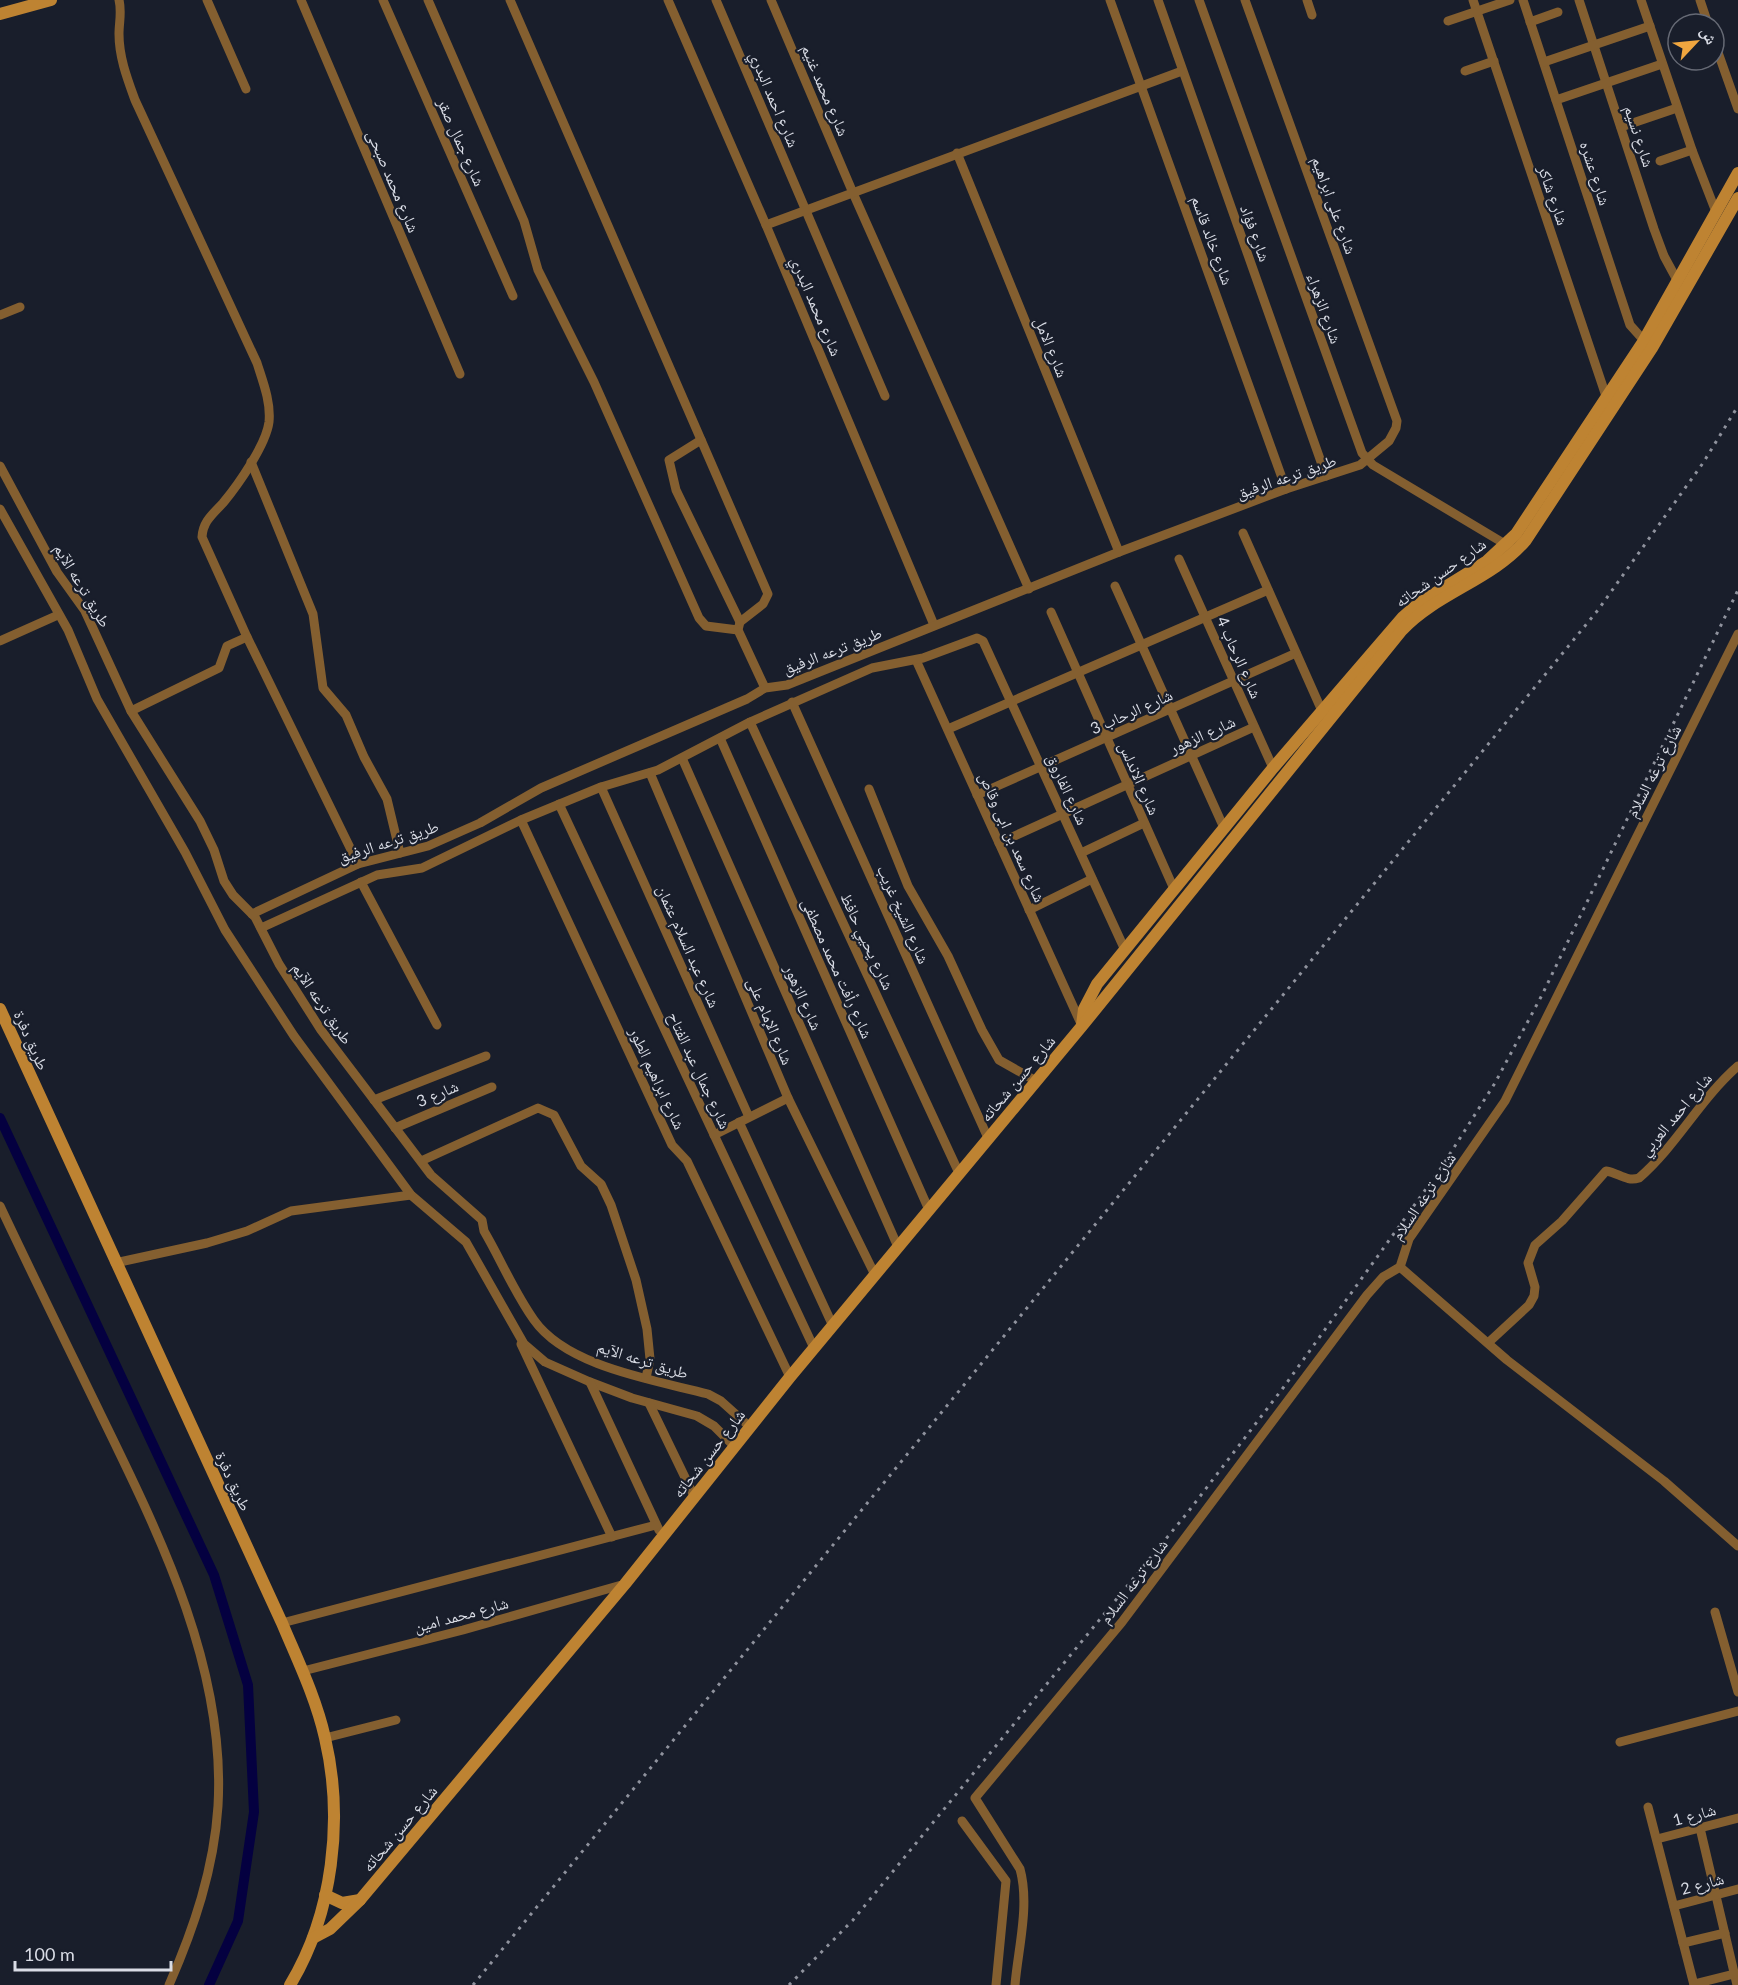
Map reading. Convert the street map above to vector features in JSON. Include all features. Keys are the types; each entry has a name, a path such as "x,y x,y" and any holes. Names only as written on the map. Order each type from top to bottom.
{"main road":[{"path":"0,14 28,3 51,0"},
{"name":"شارع حسن شحاته","path":"1578,452 1607,399 1647,345 1677,280 1738,173"},
{"name":"شارع حسن شحاته","path":"313,1938 330,1929 360,1900 625,1584 790,1377 1082,1026 1402,630 1424,610 1493,570 1578,452 1738,198"},
{"name":"شارع حسن شحاته","path":"1082,1026 1090,994 1273,768 1410,609 1511,548"},
{"name":"طريق دفرة","path":"0,1009 282,1623 303,1671 325,1738 334,1808 332,1851 325,1895 313,1938 290,1985"},
{"path":"325,1895 342,1903 360,1900"}],"street":[{"path":"118,0 121,9 119,33 121,61 135,100 257,363 267,393 269,423 251,462 224,502 202,527 202,537 247,637 358,864"},
{"path":"207,0 246,89"},
{"name":"شارع محمد صبحى","path":"301,0 460,374"},
{"name":"شارع جمال صقر","path":"383,0 513,296"},
{"path":"429,0 524,221 538,270 594,382 699,618 706,626 739,626 763,604 768,594 510,0"},
{"name":"شارع محمد البدري","path":"668,0 766,225 934,625"},
{"name":"شارع احمد البدري","path":"716,0 885,396"},
{"name":"شارع محمد غنيم","path":"771,0 853,193 1029,589"},
{"name":"شارع خالد قاسم","path":"1110,0 1286,489"},
{"name":"شارع فؤاد","path":"1158,0 1326,476"},
{"name":"شارع الزهراء","path":"1199,0 1359,446 1367,461"},
{"name":"شارع على ابراهيم","path":"1245,0 1397,421 1389,441 1367,461"},
{"path":"1307,0 1312,15"},
{"name":"شارع شاكر","path":"1473,0 1607,399"},
{"path":"1448,21 1510,0"},
{"name":"شارع عشره","path":"1523,0 1630,325 1647,345"},
{"name":"شارع نسيم","path":"1579,0 1664,256 1677,280"},
{"path":"1641,0 1677,108 1716,212"},
{"path":"1530,22 1558,12"},
{"path":"1544,63 1650,26"},
{"path":"1465,71 1494,61"},
{"path":"1556,100 1662,64"},
{"path":"766,225 1141,84 1182,71"},
{"path":"1725,72 1738,109"},
{"path":"1621,127 1677,108"},
{"path":"1660,161 1692,150"},
{"name":"شارع الامل","path":"957,153 1119,552"},
{"path":"0,315 20,307"},
{"path":"701,441 669,460 676,490 765,688"},
{"path":"1367,461 1511,548"},
{"name":"طريق ترعه الرفيق","path":"252,914 358,864 428,846 480,823 541,788 747,699 765,688 788,684 1119,552 1367,461"},
{"path":"251,462 313,614 323,688 346,715 364,757 387,799 400,853"},
{"name":"طريق ترعه الآيم","path":"0,466 57,572 85,611 131,711 200,821 228,888 252,914 279,964 321,1030 395,1128 431,1175 482,1220 484,1231 541,1328 563,1346 602,1365 708,1394 721,1401 750,1427"},
{"name":"طريق ترعه الآيم","path":"0,509 68,630 98,699 185,852 225,930 294,1036 411,1195 466,1242 513,1329 524,1344 545,1362 590,1382 650,1403 697,1416 714,1426 735,1447"},
{"path":"1244,533 1322,711"},
{"name":"شارع الرحاب 4","path":"1179,559 1273,768"},
{"path":"1115,586 1224,828"},
{"path":"948,729 1268,590"},
{"name":"شارع الاندلس","path":"1051,612 1174,889"},
{"path":"0,641 58,615"},
{"name":"شارع ترعه السلام","path":"1015,1985 1023,1893 1022,1877 1020,1869 975,1798 1122,1622 1367,1295 1383,1277 1400,1267 1409,1239 1505,1101 1738,634"},
{"path":"131,711 219,668 227,646 247,637"},
{"name":"طريق ترعه الرفيق","path":"261,928 377,875 422,868 559,804 602,787 650,773 792,702 880,665 916,660 971,639 983,641"},
{"name":"شارع الفاروق","path":"983,641 1125,950"},
{"name":"شارع الرحاب 3","path":"977,795 1296,653"},
{"name":"شارع سعد بن ابى وقاص","path":"916,660 1082,1026"},
{"name":"شارع الشيخ غريب","path":"792,702 988,1138"},
{"name":"شارع يحيي حافظ","path":"750,722 959,1173"},
{"name":"شارع الزهور","path":"999,843 1254,727"},
{"name":"شارع رأفت محمد مصطفى","path":"720,738 929,1210"},
{"name":"شارع الزهور","path":"682,758 898,1247"},
{"name":"شارع الإمام على","path":"650,773 788,1098 875,1275"},
{"name":"شارع عبد السلام عثمان","path":"602,787 749,1118"},
{"path":"869,789 908,886 948,956 982,1030 999,1060 1036,1081"},
{"name":"شارع جمال عبد الفتاح","path":"559,804 814,1348"},
{"name":"شارع ابراهيم الطور","path":"522,820 672,1145 687,1161 790,1377"},
{"path":"1081,853 1144,824"},
{"path":"1029,910 1092,879"},
{"path":"362,882 437,1025"},
{"path":"374,1100 486,1056"},
{"name":"شارع احمد العربي","path":"1488,1343 1529,1305 1534,1296 1535,1287 1528,1263 1535,1245 1562,1221 1606,1171 1632,1180 1649,1169 1695,1110 1738,1066"},
{"name":"شارع 3","path":"395,1128 492,1087"},
{"path":"714,1135 788,1098"},
{"path":"421,1161 538,1108 554,1115 581,1166 601,1184 611,1205 636,1280 647,1329 650,1359 646,1378"},
{"path":"739,1122 832,1326"},
{"path":"115,1263 207,1243 291,1212 411,1195"},
{"path":"0,1206 144,1508 183,1602 207,1682 218,1762 215,1836 197,1915 169,1985"},
{"path":"1400,1267 1488,1343 1664,1481 1738,1546"},
{"path":"513,1329 612,1537"},
{"path":"590,1382 662,1536"},
{"path":"650,1403 695,1498"},
{"path":"282,1623 656,1525"},
{"name":"شارع محمد امين","path":"303,1671 463,1630 625,1584"},
{"path":"1715,1612 1738,1692"},
{"path":"1620,1742 1738,1711"},
{"path":"325,1738 396,1720"},
{"path":"1648,1807 1694,1985 1734,1974"},
{"name":"شارع 1","path":"1657,1839 1738,1818"},
{"path":"962,1821 1006,1881 996,1985"},
{"path":"1700,1828 1725,1933 1734,1953 1734,1974 1737,1985"},
{"name":"شارع 2","path":"1674,1906 1738,1889"},
{"path":"1683,1943 1725,1933"}],"waterway":[{"path":"0,1118 214,1575 248,1685 254,1812 238,1921 209,1985"}],"railway":[{"path":"473,1985 1598,610 1703,463 1738,406"},
{"path":"789,1985 853,1920 1188,1512 1283,1388 1441,1168 1495,1083 1542,995 1738,590"}]}
